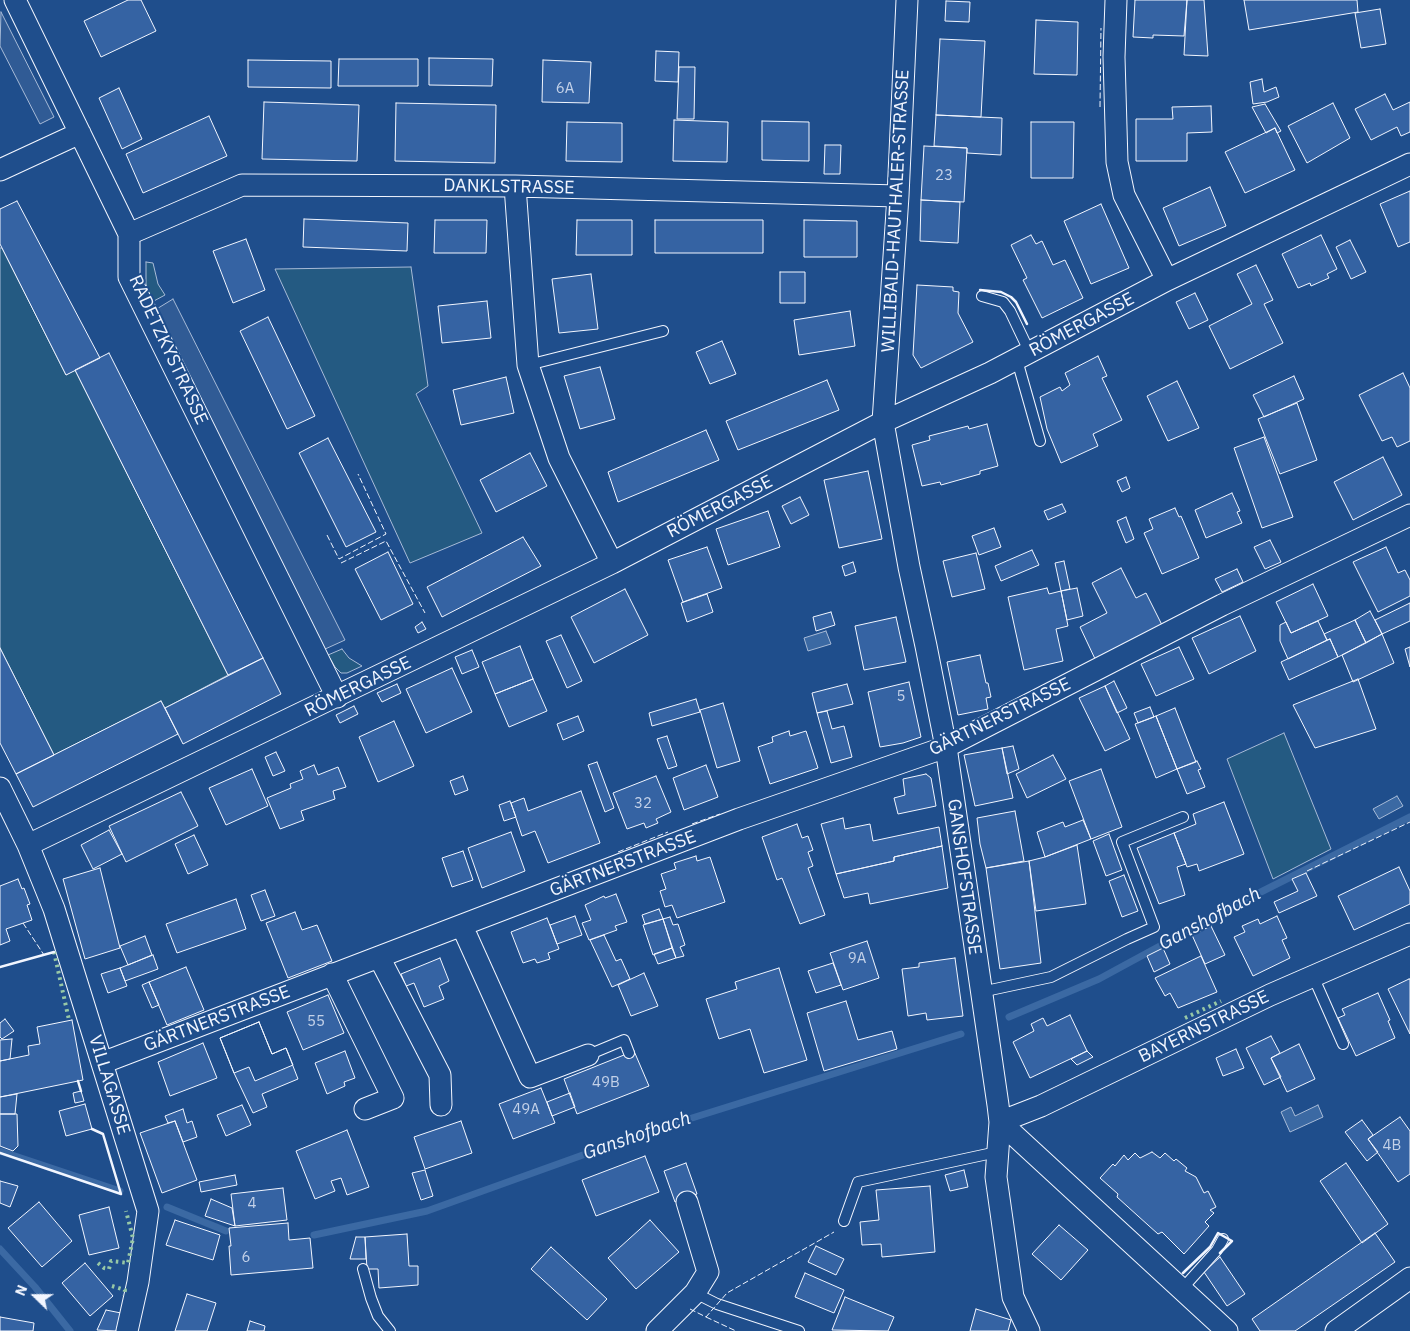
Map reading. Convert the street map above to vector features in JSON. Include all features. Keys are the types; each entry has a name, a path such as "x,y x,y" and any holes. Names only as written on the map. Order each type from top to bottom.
{"street":[{"name":"RADETZKYSTRASSE","path":"15,0 130,234 129,277 337,697"},
{"name":"WILLIBALD-HAUTHALER-STRASSE","path":"883,422 898,196 907,0"},
{"path":"1116,0 1114,57 1117,162 1124,195 1167,280"},
{"path":"0,170 80,134"},
{"name":"RÖMERGASSE","path":"28,845 612,563 883,422 990,374 1167,280 1410,164"},
{"name":"DANKLSTRASSE","path":"130,234 242,185 515,186 898,196"},
{"path":"515,186 528,365 559,458 612,563"},
{"name":"GANSHOFSTRASSE","path":"883,422 909,568 946,747 1000,1122 996,1177 1013,1297 1029,1331"},
{"name":"GÄRTNERSTRASSE","path":"102,1063 739,819 946,747 1222,605 1410,515"},
{"name":"VILLAGASSE","path":"0,788 28,845 54,909 145,1201 138,1282 127,1331"},
{"path":"462,926 530,1077 588,1055"},
{"name":"BAYERNSTRASSE","path":"1000,1122 1042,1106 1241,1008 1410,934"},
{"path":"379,957 440,1075 441,1105"},
{"path":"332,974 393,1098 365,1109"},
{"path":"1000,1122 1227,1331"},
{"path":"657,1331 695,1294 708,1272 687,1202"},
{"path":"1336,1331 1410,1278"}],"lane":[{"path":"982,296 1003,302 1010,311 1023,356 1040,441"},
{"path":"528,365 663,331"},
{"path":"981,992 1051,977 1154,927 1122,842 1184,816"},
{"path":"1312,976 1343,1044"},
{"path":"588,1055 624,1040 629,1053"},
{"path":"844,1221 858,1182 997,1152"},
{"path":"1182,1288 1217,1250 1223,1239"},
{"path":"363,1269 378,1316 390,1331"},
{"path":"695,1294 717,1304 799,1331"}],"shaded area":[{"path":"1,12 54,117 40,124 0,46"},
{"path":"0,248 2,248 66,375 75,370 228,675 165,708 161,701 54,755 0,648"},
{"path":"146,262 153,263 158,284 165,295 152,302 146,284"},
{"path":"411,267 428,386 416,394 482,533 410,563 275,269"},
{"path":"173,299 345,640 323,650 155,310"},
{"path":"826,631 831,644 808,651 804,638"},
{"path":"342,649 349,658 362,666 347,673 341,673 328,655"},
{"path":"1284,733 1331,849 1273,879 1227,759"},
{"path":"1397,796 1403,806 1379,819 1373,809"},
{"path":"1318,1105 1323,1117 1290,1132 1281,1112 1291,1107 1295,1116"}],"building":[{"path":"128,0 141,0 156,31 101,57 84,21"},
{"path":"1135,0 1187,0 1184,36 1153,35 1153,38 1133,37"},
{"path":"1187,0 1204,0 1208,56 1184,55"},
{"path":"1244,0 1357,0 1358,12 1249,30"},
{"path":"946,1 970,2 969,22 945,21"},
{"path":"1380,9 1386,44 1361,48 1355,13"},
{"path":"1036,20 1078,22 1077,75 1034,74"},
{"path":"940,39 985,41 981,117 936,115"},
{"path":"656,51 679,52 678,82 655,81"},
{"path":"429,58 493,59 492,86 429,85"},
{"path":"339,59 418,59 418,86 338,86"},
{"path":"248,60 331,61 331,88 248,87"},
{"path":"543,60 591,62 589,103 542,102"},
{"path":"679,67 695,67 694,119 677,119"},
{"path":"1262,79 1264,92 1276,87 1279,97 1267,102 1253,104 1250,82"},
{"path":"119,88 142,139 122,149 99,98"},
{"path":"1385,94 1393,110 1410,102 1410,132 1401,136 1397,127 1371,140 1355,109"},
{"path":"264,102 359,105 357,161 262,159"},
{"path":"396,103 496,105 495,163 395,161"},
{"path":"1333,103 1350,138 1307,163 1288,126"},
{"path":"1265,104 1281,131 1277,133 1275,128 1266,133 1252,107"},
{"path":"1211,106 1212,132 1187,133 1187,161 1136,161 1136,119 1173,119 1172,107"},
{"path":"936,115 1002,118 1001,155 967,153 967,148 934,146"},
{"path":"209,116 227,156 143,193 126,154"},
{"path":"674,120 728,122 727,162 673,161"},
{"path":"762,121 809,122 809,161 762,160"},
{"path":"567,122 622,123 622,162 566,161"},
{"path":"1031,122 1074,122 1073,178 1031,178"},
{"path":"1275,128 1295,170 1245,193 1225,152"},
{"path":"825,145 841,145 840,174 824,174"},
{"path":"924,146 967,148 964,202 921,200"},
{"path":"1210,187 1226,226 1179,246 1163,208"},
{"path":"1410,191 1410,242 1398,247 1380,204"},
{"path":"921,200 960,202 958,243 920,241"},
{"path":"17,201 100,358 66,375 0,244 0,209"},
{"path":"1101,204 1129,268 1091,284 1064,221"},
{"path":"304,219 408,223 407,251 303,247"},
{"path":"435,220 487,220 486,253 434,253"},
{"path":"577,220 632,220 632,255 576,255"},
{"path":"655,220 763,220 763,253 655,253"},
{"path":"804,220 857,221 857,257 804,257"},
{"path":"1031,235 1036,244 1042,241 1053,265 1065,260 1083,298 1042,318 1023,280 1027,278 1011,245"},
{"path":"1321,235 1337,269 1327,274 1329,278 1311,286 1310,283 1298,288 1282,254"},
{"path":"246,239 265,290 233,303 213,251"},
{"path":"1350,240 1366,272 1351,279 1336,247"},
{"path":"1256,265 1273,300 1264,304 1283,343 1230,369 1209,326 1252,304 1237,274"},
{"path":"780,272 805,272 805,303 780,303"},
{"path":"591,274 598,329 559,333 552,279"},
{"path":"917,285 953,287 953,291 959,292 958,313 973,342 921,368 913,355"},
{"path":"1195,293 1208,320 1189,329 1176,302"},
{"path":"487,301 491,338 442,343 438,306"},
{"path":"850,311 855,346 799,355 794,320"},
{"path":"268,317 315,416 287,429 240,331"},
{"path":"722,341 736,374 710,384 696,352"},
{"path":"109,353 263,658 228,675 75,370"},
{"path":"1098,356 1107,376 1102,378 1122,420 1093,434 1098,446 1061,463 1047,429 1040,397 1060,387 1062,391 1070,385 1065,373"},
{"path":"600,367 615,419 580,429 564,376"},
{"path":"1403,373 1410,388 1410,441 1397,447 1392,437 1382,441 1359,395"},
{"path":"1294,376 1304,399 1264,417 1253,395"},
{"path":"506,377 514,413 461,425 453,390"},
{"path":"827,380 839,410 738,450 726,421"},
{"path":"1177,381 1199,428 1168,441 1147,396"},
{"path":"1297,403 1317,460 1280,474 1258,419"},
{"path":"987,424 998,466 980,471 980,474 941,485 940,482 922,486 912,445 930,440 929,436 968,426 969,429"},
{"path":"706,430 719,460 618,502 608,472"},
{"path":"1264,437 1293,517 1262,528 1234,448"},
{"path":"328,438 376,532 346,547 299,453"},
{"path":"530,453 547,486 496,512 480,480"},
{"path":"1383,457 1402,495 1353,520 1334,482"},
{"path":"868,471 882,539 839,548 824,480"},
{"path":"1126,477 1130,488 1122,492 1117,481"},
{"path":"1232,493 1240,511 1237,512 1242,523 1206,538 1195,510"},
{"path":"800,497 809,515 791,524 782,506"},
{"path":"1062,504 1066,512 1048,520 1044,511"},
{"path":"1175,508 1179,517 1181,516 1199,558 1162,574 1144,533 1153,529 1149,519"},
{"path":"768,511 780,547 728,565 716,529"},
{"path":"1126,517 1134,539 1126,543 1117,521"},
{"path":"994,528 1001,547 979,555 972,536"},
{"path":"523,537 541,566 442,617 427,587"},
{"path":"1270,540 1281,562 1265,569 1254,547"},
{"path":"707,547 722,588 683,602 668,560"},
{"path":"1386,547 1398,573 1405,570 1410,580 1410,596 1378,612 1353,562"},
{"path":"1032,550 1039,565 1001,581 995,566"},
{"path":"388,552 413,604 381,620 355,569"},
{"path":"976,553 985,589 952,597 943,561"},
{"path":"1064,561 1070,589 1061,591 1055,563"},
{"path":"853,562 856,572 845,576 842,566"},
{"path":"1121,568 1136,598 1146,593 1163,627 1096,661 1080,627 1107,613 1092,583"},
{"path":"1237,569 1243,582 1222,592 1215,579"},
{"path":"1313,584 1328,616 1291,633 1276,602"},
{"path":"1047,588 1049,594 1061,591 1068,626 1056,629 1063,661 1024,670 1008,597"},
{"path":"1077,588 1083,616 1067,620 1061,591"},
{"path":"625,589 648,635 594,663 571,617"},
{"path":"707,594 713,612 687,622 681,603"},
{"path":"1410,603 1410,621 1382,634 1375,620"},
{"path":"1370,611 1382,634 1366,643 1355,620"},
{"path":"831,612 835,625 816,631 813,617"},
{"path":"1240,616 1256,651 1209,674 1192,638"},
{"path":"896,617 906,662 864,670 855,626"},
{"path":"1355,620 1366,643 1338,657 1330,639 1327,640 1324,634"},
{"path":"1318,621 1327,640 1288,659 1280,641 1280,625 1286,622 1291,633"},
{"path":"422,622 426,629 418,633 415,627"},
{"path":"1382,634 1394,663 1353,682 1342,655"},
{"path":"561,635 582,681 567,688 546,641"},
{"path":"1330,639 1338,657 1289,680 1281,662"},
{"path":"520,646 533,679 495,694 482,662"},
{"path":"1179,647 1194,679 1156,696 1141,664"},
{"path":"1410,647 1410,667 1405,649"},
{"path":"0,648 54,755 16,774 0,743"},
{"path":"472,650 479,667 462,674 455,657"},
{"path":"980,655 991,697 986,698 988,709 958,715 947,662"},
{"path":"263,658 281,694 183,744 165,708"},
{"path":"452,668 472,712 426,733 406,689"},
{"path":"533,679 547,711 509,727 495,694"},
{"path":"1358,679 1376,729 1315,748 1293,705"},
{"path":"1114,681 1127,708 1117,713 1105,686"},
{"path":"909,682 921,737 903,743 880,747 868,692"},
{"path":"397,684 401,693 382,702 377,693"},
{"path":"847,684 853,704 817,713 812,693"},
{"path":"1105,686 1130,739 1105,751 1079,698"},
{"path":"696,699 700,712 652,726 649,713"},
{"path":"161,701 178,734 33,807 16,774"},
{"path":"723,703 740,761 717,768 700,710"},
{"path":"354,706 358,714 340,723 336,715"},
{"path":"1150,707 1154,717 1138,723 1134,713"},
{"path":"1175,708 1196,762 1177,769 1156,716"},
{"path":"827,711 832,729 844,726 852,757 831,763 817,713"},
{"path":"578,716 584,731 563,740 557,724"},
{"path":"1156,716 1177,769 1156,778 1135,724"},
{"path":"394,721 414,766 378,782 359,737"},
{"path":"789,731 790,736 806,731 818,768 770,784 758,747 773,742 772,737"},
{"path":"667,736 677,766 668,769 657,739"},
{"path":"1013,746 1019,769 1007,774 1002,748"},
{"path":"1002,748 1013,798 975,806 964,755"},
{"path":"276,752 285,771 273,776 265,757"},
{"path":"1053,755 1066,779 1027,798 1016,774"},
{"path":"1197,761 1201,769 1198,770 1205,787 1187,794 1177,769"},
{"path":"597,762 614,808 605,812 588,765"},
{"path":"314,765 318,775 338,767 346,787 333,791 335,799 301,811 304,820 280,829 267,798 291,788 290,784 303,779 300,771"},
{"path":"706,765 718,797 684,810 673,778"},
{"path":"252,769 268,806 226,825 209,788"},
{"path":"1101,769 1122,827 1091,839 1069,781"},
{"path":"926,774 931,778 936,806 898,814 894,798 905,795 903,779"},
{"path":"463,776 468,790 455,795 450,781"},
{"path":"656,776 671,812 656,819 658,823 646,828 644,823 627,829 613,793"},
{"path":"581,791 600,843 548,863 535,831 522,836 511,803 524,798 528,811"},
{"path":"181,792 198,826 126,862 109,826"},
{"path":"510,801 516,817 504,821 499,805"},
{"path":"1224,802 1244,854 1199,871 1197,864 1187,867 1174,833 1196,824 1193,814"},
{"path":"1015,811 1024,861 986,868 980,844 977,818"},
{"path":"843,818 845,829 870,824 873,841 939,827 942,846 894,857 894,861 836,874 821,824"},
{"path":"1083,820 1091,839 1045,857 1037,832 1063,822 1065,827"},
{"path":"797,824 802,838 808,836 813,850 808,852 813,866 808,868 825,915 800,924 782,878 777,880 762,837"},
{"path":"109,830 122,854 93,869 81,845"},
{"path":"511,832 525,871 482,888 468,848"},
{"path":"1174,833 1186,864 1177,867 1185,895 1159,904 1137,848"},
{"path":"1109,834 1122,870 1106,876 1093,841"},
{"path":"194,835 208,865 188,874 175,844"},
{"path":"1077,845 1086,904 1036,911 1029,861"},
{"path":"942,846 948,888 870,904 868,893 844,898 836,874 894,861 894,857"},
{"path":"463,851 473,880 452,887 442,858"},
{"path":"696,856 697,861 710,857 725,902 677,918 672,905 665,907 660,891 666,889 661,874 676,869 674,863"},
{"path":"1029,861 1041,963 1000,969 986,868"},
{"path":"1399,867 1410,891 1410,904 1354,930 1338,896"},
{"path":"100,868 120,948 85,959 63,879"},
{"path":"1306,873 1317,896 1279,913 1274,902 1298,891 1292,879"},
{"path":"1124,875 1138,911 1122,917 1109,881"},
{"path":"18,879 22,889 24,888 30,904 27,905 32,920 6,929 10,941 0,945 0,886"},
{"path":"265,890 275,916 261,921 251,895"},
{"path":"616,894 627,922 615,926 617,930 589,940 582,923 591,920 585,905 604,896 605,898"},
{"path":"236,899 246,929 177,953 166,924"},
{"path":"659,909 663,919 645,924 642,915"},
{"path":"295,912 302,930 317,925 332,961 288,978 266,923"},
{"path":"575,916 582,935 557,944 550,925"},
{"path":"1277,916 1287,938 1282,940 1290,958 1253,976 1234,937 1245,932 1242,926 1258,919 1260,924"},
{"path":"670,917 673,925 678,924 685,945 680,947 684,956 676,958 663,919"},
{"path":"547,918 559,949 548,953 550,959 537,963 535,959 523,963 511,932"},
{"path":"663,919 672,948 653,955 643,925"},
{"path":"1211,926 1225,955 1205,964 1192,935"},
{"path":"604,935 616,961 621,959 630,979 612,987 590,940"},
{"path":"145,936 152,955 128,965 120,946"},
{"path":"867,941 879,978 843,990 830,953"},
{"path":"672,948 676,958 658,964 654,954"},
{"path":"1163,948 1170,964 1154,972 1147,956"},
{"path":"153,955 158,969 125,981 120,968"},
{"path":"1201,956 1217,992 1178,1008 1170,993 1165,996 1155,978"},
{"path":"440,958 449,981 439,986 444,999 424,1007 414,983 406,986 401,974"},
{"path":"955,958 963,1016 927,1020 926,1013 908,1016 902,969 919,967 919,963"},
{"path":"833,963 841,985 816,993 808,971"},
{"path":"186,967 204,1010 167,1025 149,982"},
{"path":"120,968 127,986 108,993 101,974"},
{"path":"779,968 807,1060 764,1073 750,1029 719,1039 706,999 737,989 735,982"},
{"path":"644,973 658,1006 631,1016 618,985"},
{"path":"1410,979 1410,1034 1388,989"},
{"path":"149,982 159,1005 152,1008 142,985"},
{"path":"1378,993 1390,1020 1388,1021 1395,1038 1356,1056 1338,1018 1345,1015 1342,1009"},
{"path":"328,995 344,1033 303,1050 287,1012"},
{"path":"846,1001 858,1040 892,1031 897,1049 824,1071 807,1013"},
{"path":"1070,1015 1087,1051 1030,1078 1013,1042 1034,1031 1031,1024 1043,1018 1047,1026"},
{"path":"5,1019 14,1031 2,1039 0,1037 0,1023"},
{"path":"72,1020 83,1080 0,1097 0,1061 29,1055 28,1046 40,1044 37,1027"},
{"path":"259,1022 272,1054 286,1048 298,1079 262,1094 267,1107 253,1113 220,1038"},
{"path":"259,1022 272,1054 286,1048 293,1065 255,1081 249,1067 234,1073 220,1038"},
{"path":"1271,1036 1280,1053 1271,1058 1281,1077 1264,1085 1246,1048"},
{"path":"12,1039 10,1059 0,1061 0,1040"},
{"path":"203,1043 217,1078 170,1096 158,1062"},
{"path":"1299,1044 1315,1079 1287,1092 1271,1058"},
{"path":"1236,1049 1244,1068 1223,1076 1216,1058"},
{"path":"345,1051 355,1078 344,1082 345,1086 327,1094 315,1063"},
{"path":"634,1051 649,1086 577,1114 564,1079"},
{"path":"1087,1051 1093,1057 1077,1065 1071,1059"},
{"path":"541,1088 555,1123 513,1139 499,1104"},
{"path":"81,1091 84,1101 75,1103 73,1093"},
{"path":"570,1093 575,1107 552,1116 547,1102"},
{"path":"17,1094 15,1114 0,1114 0,1097"},
{"path":"85,1104 92,1129 66,1136 59,1111"},
{"path":"242,1105 251,1125 226,1136 217,1115"},
{"path":"183,1109 187,1123 192,1121 197,1137 183,1142 175,1121 168,1123 165,1116"},
{"path":"0,1114 17,1114 18,1146 13,1151 0,1146"},
{"path":"1400,1117 1410,1131 1410,1174 1398,1182 1368,1139"},
{"path":"1362,1120 1373,1135 1368,1139 1378,1152 1367,1161 1345,1132"},
{"path":"175,1121 197,1180 162,1193 140,1133"},
{"path":"461,1121 472,1153 425,1169 414,1137"},
{"path":"347,1130 369,1187 347,1195 341,1178 331,1181 335,1191 315,1199 296,1151"},
{"path":"1152,1152 1160,1158 1165,1153 1174,1161 1176,1159 1187,1168 1185,1171 1196,1177 1204,1193 1208,1191 1216,1207 1210,1210 1214,1213 1205,1222 1209,1226 1184,1254 1162,1232 1158,1234 1117,1197 1118,1194 1100,1178 1113,1164 1115,1166 1124,1155 1128,1160 1135,1153 1140,1158"},
{"path":"645,1156 659,1192 596,1216 582,1180"},
{"path":"686,1163 697,1194 675,1202 664,1171"},
{"path":"1346,1163 1388,1224 1362,1243 1320,1181"},
{"path":"425,1170 433,1196 421,1200 412,1173"},
{"path":"964,1170 968,1187 950,1191 945,1175"},
{"path":"235,1175 237,1185 201,1192 199,1182"},
{"path":"0,1181 18,1186 10,1207 0,1203"},
{"path":"930,1186 935,1252 882,1257 881,1244 862,1245 860,1222 879,1220 876,1190"},
{"path":"283,1188 287,1220 235,1226 231,1194"},
{"path":"211,1199 232,1208 235,1226 205,1216"},
{"path":"39,1202 72,1241 42,1267 8,1228"},
{"path":"109,1207 119,1248 89,1255 79,1215"},
{"path":"175,1220 220,1235 213,1260 166,1245"},
{"path":"650,1220 679,1252 636,1289 608,1258"},
{"path":"288,1223 289,1240 310,1238 313,1268 231,1275 229,1228"},
{"path":"1059,1225 1088,1250 1061,1280 1032,1254"},
{"path":"1375,1233 1395,1262 1295,1331 1260,1331 1252,1319"},
{"path":"407,1234 409,1266 418,1266 418,1285 379,1288 378,1269 367,1269 365,1237"},
{"path":"356,1237 365,1237 366,1259 350,1259"},
{"path":"816,1246 844,1259 836,1275 808,1262"},
{"path":"551,1247 607,1299 587,1320 531,1269"},
{"path":"1220,1257 1245,1294 1227,1306 1204,1272"},
{"path":"85,1263 113,1296 90,1316 62,1283"},
{"path":"805,1273 844,1290 834,1313 795,1297"},
{"path":"187,1294 216,1303 207,1331 175,1331"},
{"path":"845,1297 894,1317 888,1331 832,1330"},
{"path":"976,1309 1011,1320 1008,1331 970,1331"},
{"path":"106,1310 121,1313 116,1331 97,1330"},
{"path":"0,1317 34,1323 33,1331 0,1331"},
{"path":"250,1321 265,1326 264,1331 247,1331"}],"waterway":[{"name":"Ganshofbach","path":"1009,1017 1099,979 1239,903 1410,817"},
{"name":"Ganshofbach","path":"314,1235 427,1211 644,1133 961,1034"},
{"name":"Ganshofbach","path":"0,1151 120,1191"},
{"name":"Ganshofbach","path":"167,1207 226,1231"},
{"path":"0,1249 35,1287 70,1331"}],"hedge":[{"path":"54,952 69,1020"},
{"path":"1185,1018 1221,1001"},
{"path":"98,1263 104,1268 109,1269 111,1261 128,1263 133,1238 126,1211"},
{"path":"112,1286 125,1290 124,1296"}],"fence":[{"path":"1100,107 1101,28"},
{"path":"327,535 339,559 386,534 358,474"},
{"path":"341,563 386,541 425,613"},
{"path":"692,824 720,814"},
{"path":"1307,871 1410,822"},
{"path":"618,852 668,832"},
{"path":"23,923 44,955"},
{"path":"690,1309 706,1317 727,1293 834,1232"},
{"path":"706,1317 736,1331"}],"wall":[{"path":"980,290 1001,292 1011,297 1016,302 1027,324"},
{"path":"0,967 54,952"},
{"path":"78,1081 81,1091"},
{"path":"0,1153 121,1194 103,1134 92,1129"},
{"path":"1183,1273 1210,1247 1218,1233 1232,1241 1220,1253"}]}
